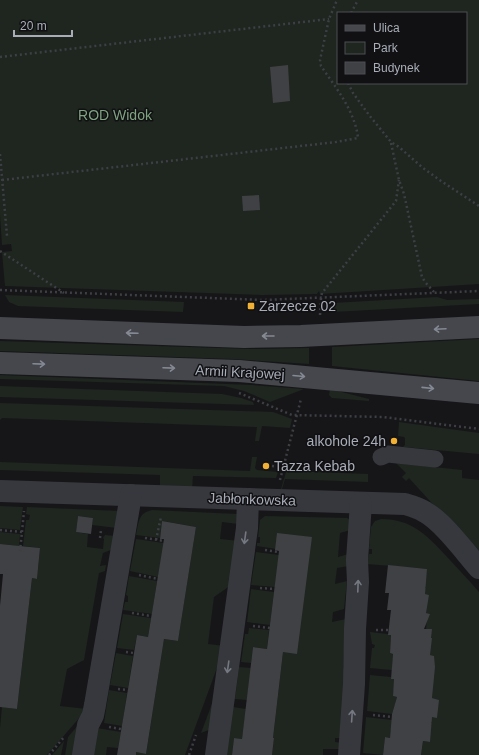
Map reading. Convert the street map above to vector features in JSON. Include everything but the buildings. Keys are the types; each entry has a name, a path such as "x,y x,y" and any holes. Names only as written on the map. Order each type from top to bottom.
{"main road":[{"path":"0,328 252,336 302,336 479,327"},
{"name":"Armii Krajowej","path":"0,363 239,371 479,393"}],"street":[{"path":"381,457 388,454 435,459"},
{"name":"Jabłonkowska","path":"0,491 405,504 425,512 442,526 479,568"},
{"path":"83,755 88,725 95,705 131,495"},
{"path":"216,755 247,528 248,499"},
{"path":"349,755 354,684 358,582 357,560 361,503"}],"path":[{"path":"2,180 336,142 358,138 356,126 350,112 321,64 320,58 329,19 337,0"},
{"path":"352,12 358,0"},
{"path":"0,57 329,19"},
{"path":"348,84 353,93 369,115 391,142 441,181 479,206"},
{"path":"391,142 422,277 424,282 434,292"},
{"path":"0,154 7,236"},
{"path":"320,315 320,298 322,293 328,283 396,201 399,180"},
{"path":"0,251 64,293"},
{"path":"0,290 263,300 479,290"},
{"path":"234,392 297,416 383,417 479,429"},
{"path":"278,486 301,399"},
{"path":"272,466 283,467"},
{"path":"20,551 24,510"},
{"path":"156,540 159,521 163,514"},
{"path":"0,530 22,532"},
{"path":"100,538 101,530"},
{"path":"141,537 164,541"},
{"path":"134,574 158,579"},
{"path":"128,612 151,616"},
{"path":"370,714 392,717"},
{"path":"49,755 66,735"}],"green space":[{"name":"ROD Widok","path":"0,0 479,0 479,284 320,294 319,291 317,294 262,295 5,286 2,252 12,251 11,244 2,245 0,215"},
{"path":"5,295 184,302 183,312 18,306 9,302"},
{"path":"437,297 447,300 479,299 479,304 333,312 333,303"},
{"path":"479,339 479,381 332,366 332,347"},
{"path":"0,341 251,349 309,348 309,364 233,359 0,351"},
{"path":"0,375 252,385 304,389 270,402 244,391 224,386 0,379"},
{"path":"0,386 222,394 253,402 254,405 0,397"},
{"path":"330,389 369,399 369,401 332,398 329,395"},
{"path":"0,403 273,412 292,419 290,428 262,426 259,441 255,441 257,427 2,418 0,420"},
{"path":"399,422 479,433 479,454 403,447 405,445 405,438 398,436"},
{"path":"252,457 257,457 255,468 257,470 278,472 276,478 193,476 192,489 160,488 160,475 0,470 0,462 250,471"},
{"path":"396,463 462,470 462,478 479,480 479,555 409,478 406,481 402,477 406,473"},
{"path":"287,471 368,474 368,482 285,479 281,489"},
{"path":"0,506 23,507 20,530 0,528"},
{"path":"27,507 120,511 117,528 92,525 93,518 78,516 76,532 88,534 87,547 103,549 103,538 105,535 115,536 116,548 103,553 100,566 106,565 105,571 99,573 84,660 67,669 60,706 87,709 47,755 0,755 2,707 17,709 32,578 37,579 40,548 23,546 26,520 29,520 30,515 26,514"},
{"path":"152,510 237,514 238,524 222,522 220,539 240,541 234,583 214,597 208,644 225,646 185,755 136,755 136,752 146,754 164,639 178,641 196,527 162,521 160,538 136,535 140,519 144,513"},
{"path":"265,516 347,518 355,523 354,529 340,533 338,557 349,554 349,566 337,568 335,584 347,581 344,609 333,612 332,622 346,619 343,667 348,684 344,738 335,738 335,742 343,743 343,749 323,749 323,755 272,755 283,652 312,537 276,549 257,546 257,543 260,543 260,537 258,537 260,520"},
{"path":"381,519 402,522 419,530 479,592 479,755 421,755 423,741 430,742 430,740 428,740 430,723 432,722 428,722 429,717 437,717 438,701 432,698 434,656 429,655 430,639 432,638 427,637 431,629 426,629 427,615 430,614 424,613 429,595 419,594 419,588 426,588 423,586 427,569 367,564 369,554 372,554 372,549 369,549 371,527 375,521"},
{"path":"0,532 20,534 19,546 0,544"},
{"path":"136,539 164,543 158,577 130,571"},
{"path":"256,552 279,555 275,587 251,585"},
{"path":"129,576 157,581 152,614 123,610 125,602 128,602 128,596 126,595"},
{"path":"251,589 274,592 270,625 247,622"},
{"path":"123,614 151,618 148,637 137,635 134,650 117,648"},
{"path":"249,628 269,630 267,649 253,647 251,663 241,662 245,634 248,634"},
{"path":"370,632 391,635 390,653 393,654 392,670 370,668 372,648 374,648 375,645 372,644"},
{"path":"116,653 133,656 128,688 110,685"},
{"path":"239,667 251,668 247,700 235,699"},
{"path":"370,675 391,677 391,679 395,679 393,696 397,697 392,714 367,711"},
{"path":"109,690 127,693 122,726 104,723"},
{"path":"213,701 214,728 201,733"},
{"path":"233,707 246,709 242,739 234,738 232,755 222,755"},
{"path":"86,716 77,755 65,755 68,737"},
{"path":"366,717 392,720 390,738 385,737 383,755 363,753"},
{"path":"97,728 121,732 118,748 107,747 106,755 92,755"},
{"path":"64,741 61,755 52,755"}],"place":[{"name":"Zarzecze 02","path":"251,306"},
{"name":"alkohole 24h","path":"394,441"},
{"name":"Tazza Kebab","path":"266,466"}]}
